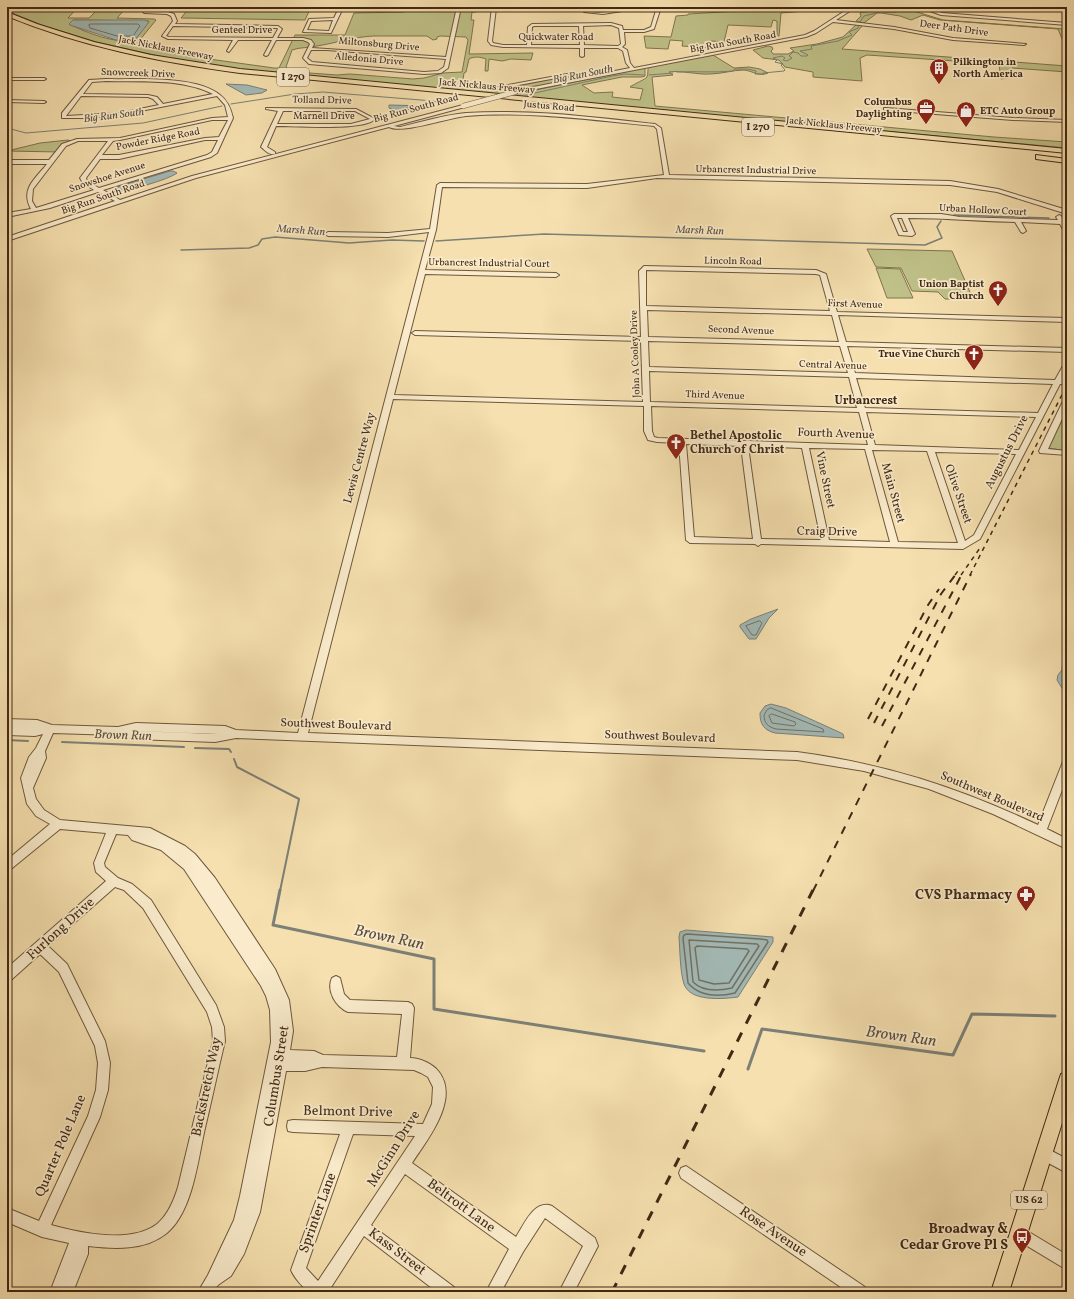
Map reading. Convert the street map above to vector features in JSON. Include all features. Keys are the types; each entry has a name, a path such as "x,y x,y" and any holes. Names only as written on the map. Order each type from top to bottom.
{"highway":[{"name":"Jack Nicklaus Freeway","path":"7,14 58,33 105,47 175,61 255,73 1067,151"},
{"name":"Jack Nicklaus Freeway","path":"19,27 72,44 119,56 246,78 1067,157"},
{"path":"949,146 1067,161"}],"main road":[{"name":"US 62","path":"1000,1292 1067,1080"}],"street":[{"path":"146,7 144,12 172,14 175,20 172,25 277,26 280,28 266,55"},
{"path":"166,13 170,7"},
{"path":"316,7 317,9 340,9 348,7"},
{"path":"448,58 459,7"},
{"path":"494,7 533,7"},
{"name":"Quickwater Road","path":"494,7 490,41 494,45 619,47"},
{"path":"582,7 584,10 591,12 621,9"},
{"path":"622,31 651,29 654,27 659,7"},
{"name":"Big Run South Road","path":"7,239 118,201 274,153 515,92 792,40 815,32 854,7"},
{"path":"928,7 933,12 941,14 1067,24"},
{"path":"1008,7 1053,9 1055,22"},
{"path":"336,19 309,20 304,32 330,32 336,19 340,9"},
{"name":"Deer Path Drive","path":"833,21 894,28 953,39 1024,44"},
{"path":"581,24 582,56"},
{"name":"Genteel Drive","path":"172,25 165,35 166,37 308,40 312,44 309,49"},
{"path":"529,46 530,27 533,25 618,25 621,27 623,44 619,47 625,50 628,63 633,69"},
{"path":"193,45 198,38"},
{"path":"229,51 236,39"},
{"name":"Miltonsburg Drive","path":"309,49 448,58"},
{"name":"Alledonia Drive","path":"309,49 305,58 311,63 424,73 433,73 445,69 448,58"},
{"path":"464,86 498,88 568,75 574,75 580,79"},
{"path":"7,79 44,79"},
{"name":"Snowcreek Drive","path":"80,95 91,81 170,82 205,88 217,95 227,104 231,118"},
{"path":"161,105 155,98 148,96 80,95 64,114 64,117 120,114 217,95"},
{"path":"7,102 44,102"},
{"name":"Tolland Drive","path":"268,109 356,110 373,119"},
{"path":"274,153 269,152 264,147 282,109"},
{"path":"886,109 1013,119 1067,121"},
{"name":"Justus Road","path":"389,125 400,128 447,118 507,112 655,125 659,128 667,176"},
{"path":"34,210 29,201 29,193 65,144 74,140 111,140 212,119 231,118 222,138"},
{"name":"Marnell Drive","path":"274,125 351,125 360,124 373,119"},
{"name":"Snowshoe Avenue","path":"7,215 34,210 213,154 222,138"},
{"name":"Powder Ridge Road","path":"98,157 119,157 205,139 222,138"},
{"path":"111,140 83,178 85,182 118,201"},
{"path":"7,162 51,162"},
{"path":"178,165 194,177"},
{"name":"Urbancrest Industrial Drive","path":"440,185 587,186 649,177 667,176 958,184 998,191 1059,211 1067,212"},
{"name":"Lewis Centre Way","path":"302,737 433,230 440,185"},
{"path":"1059,211 1058,215 1067,232"},
{"name":"Urban Hollow Court","path":"904,216 941,216 960,220 1061,222"},
{"path":"1017,221 1023,231"},
{"path":"328,234 388,235 433,230"},
{"name":"Lincoln Road","path":"644,268 821,273"},
{"name":"John A Cooley Drive","path":"644,268 642,273 648,431 651,438"},
{"name":"Urbancrest Industrial Court","path":"422,272 556,275"},
{"name":"Main Street","path":"821,273 824,276 862,410 895,545"},
{"name":"First Avenue","path":"643,308 1067,320"},
{"name":"Second Avenue","path":"415,333 1067,350"},
{"name":"Augustus Drive","path":"963,546 977,537 1067,364"},
{"name":"Central Avenue","path":"646,369 1067,382"},
{"name":"Third Avenue","path":"389,397 1040,415"},
{"path":"1067,401 1064,416 1043,452 1067,453"},
{"name":"Fourth Avenue","path":"651,438 682,441 1021,452"},
{"name":"Craig Drive","path":"682,441 690,540 963,546"},
{"path":"744,443 758,542"},
{"name":"Vine Street","path":"805,445 826,544"},
{"name":"Olive Street","path":"930,449 963,546"},
{"name":"Southwest Boulevard","path":"7,723 37,724 50,728 117,731 134,735 201,738 215,738 236,734 754,754 814,758 880,771 937,788 972,800 1067,844"},
{"name":"Southwest Boulevard","path":"7,731 35,732 50,728"},
{"name":"Columbus Street","path":"50,728 40,751 41,758 28,789 31,801 40,813 58,824 131,831 136,836 165,847 188,866 246,952 272,995 276,1009 278,1028 278,1060 247,1196 240,1221 213,1280 205,1292"},
{"path":"1041,832 1067,764"},
{"path":"7,866 58,824"},
{"name":"Backstretch Way","path":"81,1239 128,1242 147,1237 161,1229 171,1217 179,1204 185,1187 219,1041 218,1027 212,1009 147,904 128,887 114,881 100,869 99,863 113,829"},
{"name":"Furlong Drive","path":"7,976 41,948 114,881"},
{"name":"Quarter Pole Lane","path":"41,948 63,968 101,1045 104,1063 102,1090 94,1116 42,1230"},
{"path":"336,982 338,997 341,1002 348,1006 408,1008 403,1063"},
{"name":"McGinn Drive","path":"278,1060 307,1065 322,1061 403,1063 424,1066 434,1074 438,1083 440,1094 437,1110 426,1130 320,1292"},
{"name":"Belmont Drive","path":"293,1126 426,1130"},
{"name":"Sprinter Lane","path":"320,1292 298,1270 349,1127"},
{"path":"1044,1153 1067,1166"},
{"name":"Beltrott Lane","path":"404,1165 518,1248"},
{"name":"Rose Avenue","path":"686,1173 860,1292"},
{"path":"494,1292 518,1248 539,1215 543,1211 547,1211 590,1243 591,1246 591,1249 566,1292"},
{"path":"7,1215 42,1230 81,1239"},
{"name":"Kass Street","path":"363,1227 449,1292"},
{"path":"1018,1233 1067,1263"},
{"path":"57,1292 72,1250 81,1239"},
{"path":"66,1292 81,1254 81,1239"}],"green space":[{"path":"7,7 78,7 68,18 89,18 100,7 127,7 117,18 156,20 139,41 141,46 187,56 279,68 295,35 345,35 354,13 404,12 407,7 476,7 476,12 472,12 471,20 474,20 469,54 533,53 531,60 511,59 502,61 489,59 488,71 485,71 486,59 473,57 469,59 466,72 464,73 462,86 499,89 567,75 576,78 499,95 239,70 177,60 96,42 44,26 7,11","holes":["73,20 78,20 149,21 135,40 127,41 101,37 84,31 69,24","373,36 427,36 433,40 440,36 466,37 468,40 462,72 443,73 413,79 350,74 337,75 310,73 290,71 286,67 292,50"]},
{"path":"190,7 311,7 305,20 181,18"},
{"path":"755,7 823,7 816,10 781,13 779,36 777,36 777,21 773,20 771,27 728,25 724,42 711,41 709,48 682,46 683,41 670,40 668,49 646,48 644,36 671,37 676,16 757,10"},
{"path":"897,7 908,7 907,9 943,20 1065,29 1067,35 1067,51 1058,29 940,20 923,15 911,20 900,16 881,13 877,13 864,23 856,21 861,16 860,13 900,9"},
{"path":"857,24 863,25 842,49 1067,66 1067,72 1012,68 1014,77 1001,79 999,64 867,55 860,58 862,81 813,77 813,72 785,67 779,60 763,58 753,50 768,46 772,47 773,49 771,51 773,54 788,54 794,51 790,48 817,44 843,37"},
{"path":"713,55 734,68 749,67 760,69 768,73 759,74 744,70 710,74 669,72 673,75 652,77 655,106 994,137 1067,142 1067,148 506,96 643,68 645,69 645,76 642,77 622,77 582,85 594,93 613,92 612,97 640,100 643,89 630,87 647,77 648,67"},
{"path":"71,141 59,152 7,151 40,143"},
{"path":"867,249 952,251 973,299 945,299 938,292 912,291 901,268 876,267"},
{"path":"876,268 900,269 913,298 887,298"},
{"path":"1067,418 1067,451 1048,448 1061,422"}],"water":[{"path":"73,20 145,20 149,22 135,40 116,40 70,25 69,24"},
{"path":"226,84 247,85 267,90 262,93 246,95"},
{"path":"389,105 428,106 410,109 402,113 389,108"},
{"path":"170,171 177,173 165,179 136,188 119,190 114,189 120,186"},
{"path":"778,609 769,618 756,639 749,639 740,627 740,625 751,619"},
{"path":"1067,648 1067,694 1057,680 1058,675 1062,670 1064,649"},
{"path":"771,704 786,708 839,732 843,734 844,738 775,733 765,729 761,721 760,713 765,706"},
{"path":"686,930 773,937 773,942 738,997 716,999 700,997 687,990 684,984 679,937 680,932"}],"waterway":[{"name":"Big Run South","path":"884,12 896,12 904,7"},
{"name":"Big Run South","path":"859,23 864,16 880,12"},
{"name":"Big Run South","path":"677,72 726,72 733,71 735,69 748,69 756,71 755,74 764,74 763,73 784,71 785,70 781,65 783,64 775,62 777,60 773,58 782,56 785,58 783,60 787,61 792,58 789,56 793,52 798,53 801,56 807,56 808,55 800,51 812,49 811,46 838,41 852,35 849,32 858,28 859,24"},
{"name":"Big Run South","path":"649,75 673,73"},
{"name":"Big Run South","path":"526,95 612,76 625,74 644,75"},
{"name":"Big Run South","path":"231,104 295,94 323,92 433,101 444,104"},
{"name":"Big Run South","path":"7,128 26,133 143,123 222,106"},
{"name":"Marsh Run","path":"954,215 1049,218"},
{"name":"Marsh Run","path":"436,241 544,234 925,245 942,238 937,227 941,221"},
{"name":"Marsh Run","path":"181,250 249,248 258,245 262,239 275,237 349,243 392,240 424,241"},
{"name":"Brown Run","path":"7,740 28,741"},
{"name":"Brown Run","path":"62,742 184,747"},
{"name":"Brown Run","path":"195,748 229,749 231,752"},
{"name":"Brown Run","path":"234,759 237,767 299,799 280,891"},
{"name":"Brown Run","path":"280,890 273,925 434,959 434,1009 704,1051"},
{"name":"Brown Run","path":"748,1069 762,1029 953,1055 972,1014 1055,1016"}],"railway":[{"path":"970,575 1067,385"},
{"path":"961,575 980,548"},
{"path":"955,575 958,571"},
{"path":"874,723 941,594 956,574"},
{"path":"882,726 962,574"},
{"path":"813,891 971,574"},
{"path":"868,719 928,605 939,589"},
{"path":"612,1292 813,890"}],"place":[{"name":"Pilkington in North America","path":"939,85"},
{"name":"Columbus Daylighting","path":"926,125"},
{"name":"ETC Auto Group","path":"966,128"},
{"name":"Union Baptist Church","path":"998,307"},
{"name":"True Vine Church","path":"974,371"},
{"name":"Bethel Apostolic Church of Christ","path":"676,460"},
{"name":"CVS Pharmacy","path":"1026,912"},
{"name":"Broadway & Cedar Grove Pl S","path":"1022,1254"}],"district":[{"name":"Urbancrest","path":"866,401"}]}
